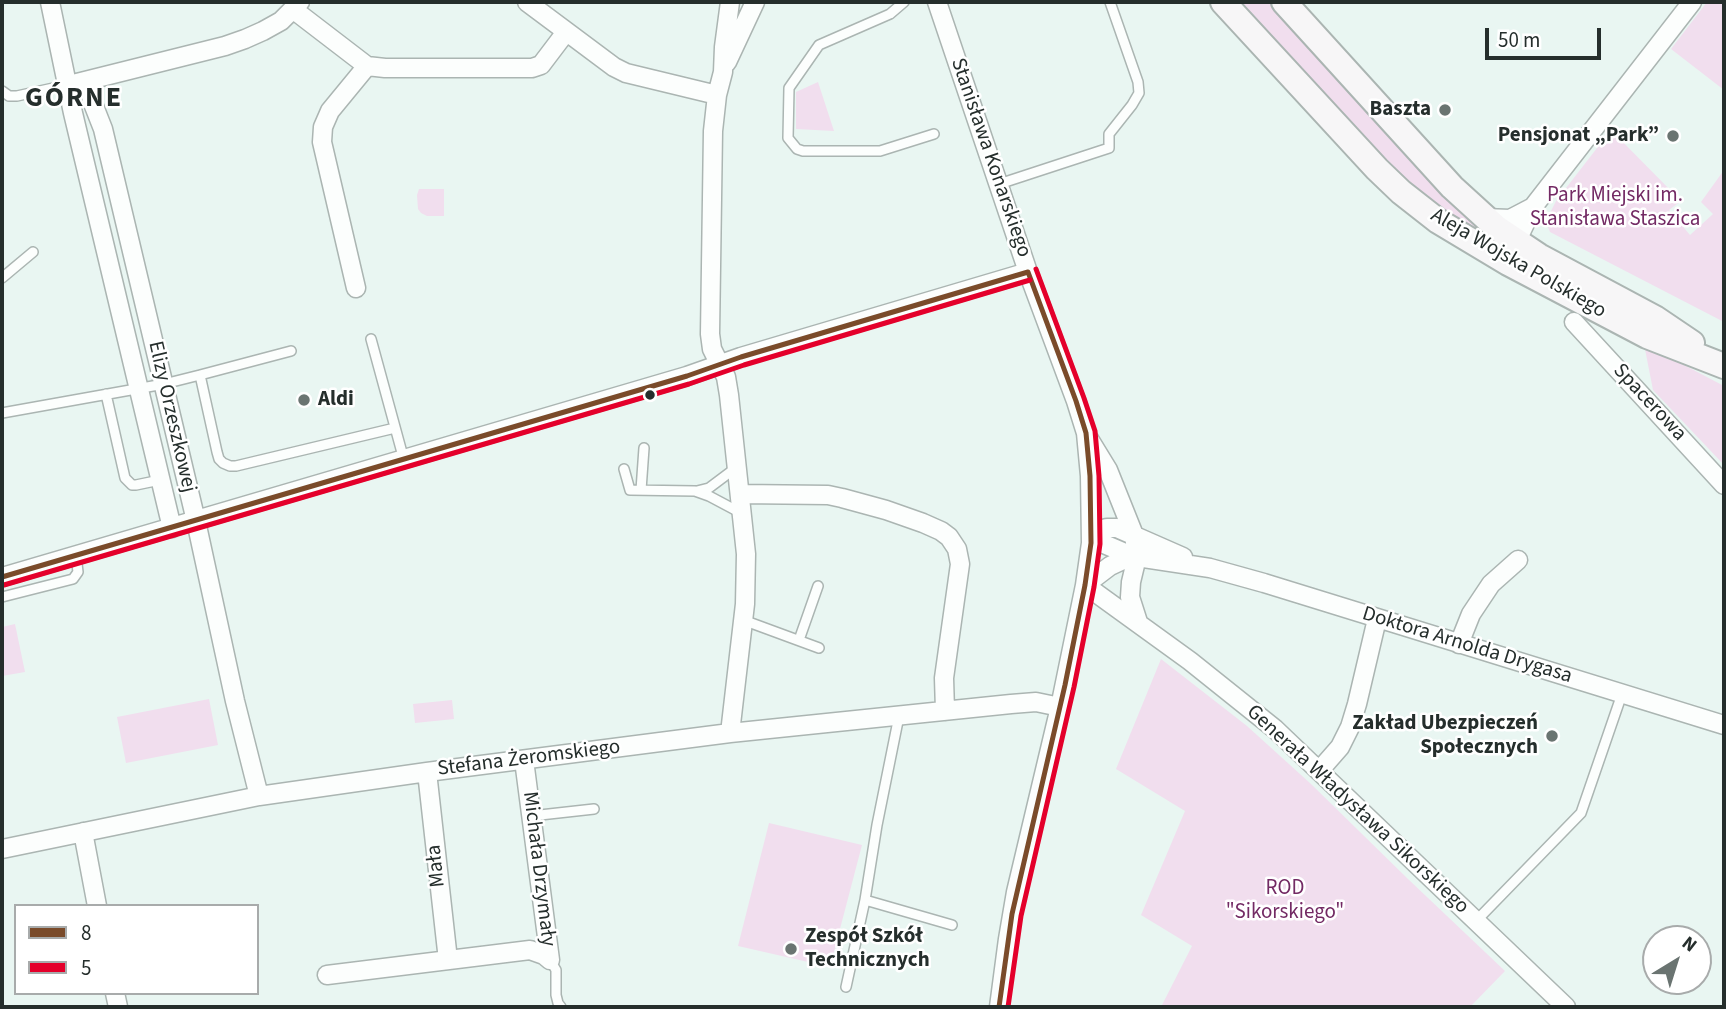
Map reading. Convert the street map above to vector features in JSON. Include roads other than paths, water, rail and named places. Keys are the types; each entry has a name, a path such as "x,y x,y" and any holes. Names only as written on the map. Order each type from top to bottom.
{"main road":[{"name":"Aleja Wojska Polskiego","path":"1223,2 1377,169 1424,211 1475,245 1647,336 1724,365"},
{"name":"Aleja Wojska Polskiego","path":"1283,2 1452,187 1485,218 1515,240 1562,268 1655,318 1724,365"}],"street":[{"name":"Elizy Orzeszkowej","path":"50,2 67,85 172,527"},
{"path":"527,2 626,74 717,95"},
{"path":"723,72 730,2"},
{"path":"730,733 743,620 746,554 726,377 712,349 710,334 712,144 717,95 723,72 754,2"},
{"name":"Stanisława Konarskiego","path":"937,2 971,121 999,184 1086,433"},
{"path":"1475,245 1492,246 1515,240 1533,207 1692,2"},
{"path":"67,85 245,39 281,21 297,6 367,66 385,68 532,68 541,65 566,32"},
{"path":"356,288 321,142 323,127 330,110 367,66"},
{"name":"Elizy Orzeszkowej","path":"88,81 92,101 103,129 259,796"},
{"path":"1485,218 1510,219 1533,207"},
{"path":"2,577 404,460 1028,272"},
{"name":"Spacerowa","path":"1574,323 1724,485"},
{"path":"999,1007 1012,914 1060,707 1090,557 1090,476 1086,433"},
{"path":"1086,433 1108,470 1134,535 1137,557 1130,597 1139,623"},
{"path":"740,494 828,495 886,510 942,531 948,537 957,550 960,564 944,678 945,711"},
{"name":"Doktora Arnolda Drygasa","path":"1091,532 1112,528 1210,568 1724,725"},
{"name":"Doktora Arnolda Drygasa","path":"1091,532 1109,547 1137,557 1210,568"},
{"path":"1085,585 1118,562 1137,557"},
{"path":"1459,644 1471,614 1491,584 1518,560"},
{"name":"Generała Władysława Sikorskiego","path":"1085,585 1254,711 1566,1007"},
{"path":"1319,771 1340,747 1350,727 1377,619"},
{"name":"Stefana Żeromskiego","path":"2,849 259,796 427,772 730,733 1029,702 1043,702 1060,707"},
{"name":"Michała Drzymały","path":"524,761 550,960"},
{"name":"Mała","path":"427,772 448,960"},
{"path":"83,832 97,904"},
{"name":"Michała Drzymały","path":"327,975 530,950 539,952 550,960"}],"lane":[{"path":"904,2 890,15 819,45 789,88 788,138 791,144 803,151 880,151 934,134"},
{"path":"999,184 1109,148 1110,134 1139,93 1138,82 1110,2"},
{"path":"2,91 9,96 17,96 67,85"},
{"path":"2,278 33,252"},
{"path":"371,339 404,460"},
{"path":"2,413 163,384 291,351"},
{"path":"200,375 219,459 230,466 395,428"},
{"path":"106,394 125,478 132,485 160,480"},
{"path":"640,490 644,448"},
{"path":"624,469 630,489 695,491 709,488 737,467"},
{"path":"695,491 742,514"},
{"path":"2,597 73,579 79,572 76,556"},
{"path":"799,640 818,586"},
{"path":"743,620 819,648"},
{"path":"1476,921 1581,813 1622,694"},
{"path":"846,987 899,716"},
{"path":"531,816 594,809"},
{"path":"865,900 952,925"},
{"path":"550,960 556,970 556,995 561,1007"}],"place":[{"name":"Baszta","path":"1445,110"},
{"name":"Pensjonat „Park”","path":"1673,136"},
{"name":"Aldi","path":"304,400"},
{"name":"Zakład Ubezpieczeń Społecznych","path":"1552,736"},
{"name":"Zespół Szkół Technicznych","path":"791,949"}],"district":[{"name":"GÓRNE","path":"74,100"}],"park label":[{"name":"Park Miejski im. Stanisława Staszica","path":"1615,208"},
{"name":"ROD \"Sikorskiego\"","path":"1285,901"}]}
